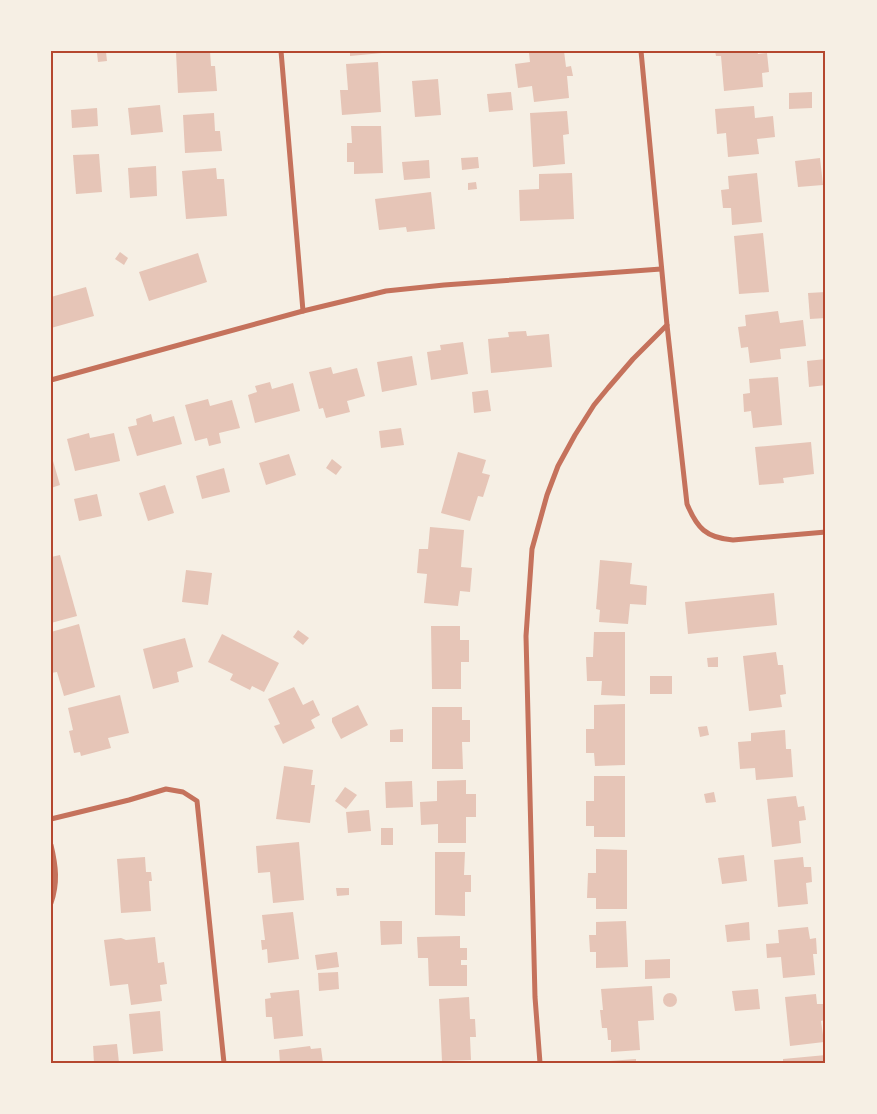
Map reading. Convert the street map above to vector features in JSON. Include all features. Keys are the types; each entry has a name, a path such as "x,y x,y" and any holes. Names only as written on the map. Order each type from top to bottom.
{"street":[{"path":"281,51 303,311"},
{"path":"641,51 667,325 687,504 694,520 705,532 722,539 734,540 826,532"},
{"path":"51,380 303,311 386,291 662,269"},
{"path":"540,1063 535,997 526,636 532,549 547,495 558,466 575,435 594,405 608,388 667,325"},
{"path":"51,819 166,789 183,792 197,801 224,1063"},
{"path":"51,845 56,865 55,893 51,903"}],"building":[{"path":"210,51 211,66 215,66 217,91 178,93 176,52"},
{"path":"350,51 381,51 382,53 350,56"},
{"path":"564,51 566,67 571,66 573,76 567,76 569,98 534,102 532,86 518,88 515,64 530,62 529,53"},
{"path":"715,51 757,51 758,54 767,53 769,72 762,73 763,87 724,91 721,56 716,56"},
{"path":"106,52 107,61 98,62 97,53"},
{"path":"378,62 381,112 342,115 340,90 348,90 346,64"},
{"path":"438,79 441,115 415,117 412,81"},
{"path":"511,92 513,110 489,112 487,94"},
{"path":"812,92 812,108 789,109 789,93"},
{"path":"160,105 163,132 131,135 128,108"},
{"path":"754,106 755,118 773,116 775,137 757,139 759,154 728,157 726,133 717,134 715,109"},
{"path":"97,108 98,126 72,128 71,110"},
{"path":"567,111 569,134 563,135 565,164 533,167 530,113"},
{"path":"214,113 215,131 220,131 222,151 185,153 183,115"},
{"path":"351,126 381,126 383,173 354,174 354,162 347,162 347,143 352,143"},
{"path":"99,154 102,192 76,194 73,155"},
{"path":"478,157 479,168 462,170 461,158"},
{"path":"820,158 823,185 798,187 795,161"},
{"path":"429,160 430,178 404,180 402,162"},
{"path":"156,166 157,196 130,198 128,168"},
{"path":"216,168 217,179 224,179 227,216 186,219 182,171"},
{"path":"572,173 574,219 520,221 519,190 539,189 539,174"},
{"path":"757,173 762,222 732,225 731,208 723,208 721,190 729,189 728,176"},
{"path":"476,182 477,189 468,190 468,183"},
{"path":"431,192 435,229 407,232 406,227 379,230 375,199"},
{"path":"763,233 769,292 739,294 734,236"},
{"path":"120,252 128,258 124,265 115,259"},
{"path":"198,253 207,282 149,301 139,272"},
{"path":"86,287 94,316 51,328 51,297"},
{"path":"826,292 826,318 810,319 808,293"},
{"path":"778,311 780,323 803,320 806,346 780,349 781,359 750,363 748,347 741,348 738,327 746,326 745,315"},
{"path":"526,331 527,336 549,334 552,367 491,373 488,339 509,337 508,332"},
{"path":"463,342 468,374 431,380 427,352 441,350 440,345"},
{"path":"412,356 417,385 382,392 377,362"},
{"path":"826,359 826,385 809,387 807,361"},
{"path":"331,367 333,374 357,368 365,396 347,401 350,412 326,418 323,408 319,409 309,372"},
{"path":"778,377 782,425 753,428 751,411 744,412 743,394 750,393 749,379"},
{"path":"270,382 272,389 293,383 300,411 255,423 248,395 257,392 255,386"},
{"path":"488,390 491,411 474,413 472,392"},
{"path":"208,399 210,406 232,400 240,428 219,433 221,443 209,446 207,438 195,441 185,405"},
{"path":"151,414 153,422 174,416 182,444 137,456 128,427 137,425 136,419"},
{"path":"401,428 404,445 381,448 379,431"},
{"path":"89,433 90,438 114,433 120,461 75,471 67,439"},
{"path":"811,442 814,474 783,478 784,483 759,485 755,447"},
{"path":"458,452 486,460 482,473 490,475 483,497 478,496 470,521 441,513"},
{"path":"289,454 296,475 266,485 259,463"},
{"path":"332,459 342,467 336,475 326,468"},
{"path":"51,461 53,461 60,485 51,488"},
{"path":"224,468 230,492 202,499 196,476"},
{"path":"165,485 174,513 148,521 139,493"},
{"path":"97,494 102,516 79,521 74,499"},
{"path":"430,527 464,530 461,567 472,568 470,592 460,591 458,606 424,603 427,574 417,573 419,549 428,549"},
{"path":"60,555 77,616 51,623 51,557"},
{"path":"600,560 632,563 630,584 647,586 646,605 630,604 628,624 599,622 600,610 596,609"},
{"path":"186,570 212,573 208,605 182,602"},
{"path":"774,593 777,625 688,634 685,602"},
{"path":"79,624 95,687 64,696 57,672 51,673 51,632"},
{"path":"431,626 460,626 460,640 469,640 469,662 461,662 461,689 432,689"},
{"path":"298,630 309,638 303,645 293,637"},
{"path":"594,632 625,632 625,696 601,695 602,681 587,681 586,657 593,657"},
{"path":"222,634 279,663 264,692 252,686 250,690 230,680 233,674 208,662"},
{"path":"185,638 193,667 177,672 179,682 153,689 143,649"},
{"path":"776,652 778,665 783,665 786,694 780,695 782,707 749,711 743,656"},
{"path":"718,657 718,667 708,667 707,658"},
{"path":"650,676 672,676 672,694 650,694"},
{"path":"294,687 303,705 313,700 320,715 311,720 315,728 283,744 274,726 280,724 268,699"},
{"path":"120,695 129,733 108,738 111,748 81,756 80,752 74,753 69,731 73,730 68,708"},
{"path":"625,704 625,765 595,766 594,753 586,753 586,729 594,729 594,705"},
{"path":"358,705 368,725 341,739 332,722 332,718"},
{"path":"432,707 462,707 462,720 470,720 470,742 462,742 463,769 432,769"},
{"path":"707,726 709,735 700,737 698,727"},
{"path":"403,729 403,742 390,742 390,730"},
{"path":"785,730 786,749 791,749 793,777 756,780 755,768 740,769 738,742 751,741 751,733"},
{"path":"284,766 313,770 311,785 315,785 310,823 276,819"},
{"path":"594,776 625,776 625,837 594,837 594,826 586,826 586,801 594,801"},
{"path":"466,780 466,794 476,794 476,817 466,817 466,843 438,843 438,824 421,825 420,802 437,801 437,781"},
{"path":"412,781 413,807 386,808 385,782"},
{"path":"345,787 357,795 346,809 335,801"},
{"path":"714,792 716,802 706,803 704,794"},
{"path":"796,796 798,807 804,806 806,820 799,821 801,843 772,847 767,799"},
{"path":"369,810 371,831 348,833 346,812"},
{"path":"381,828 393,828 393,845 381,845"},
{"path":"299,842 304,900 273,903 270,872 258,873 256,846"},
{"path":"596,849 627,850 627,909 596,909 596,898 587,898 588,873 596,873"},
{"path":"435,852 465,852 464,875 471,875 471,892 465,892 465,916 435,915"},
{"path":"744,855 747,881 722,884 718,858"},
{"path":"145,857 146,872 151,872 152,881 149,881 151,911 121,913 117,859"},
{"path":"803,857 804,867 811,867 812,882 806,883 808,904 778,907 774,860"},
{"path":"336,888 349,888 349,895 337,896"},
{"path":"293,912 299,959 268,963 267,949 262,950 261,940 265,940 262,915"},
{"path":"380,921 402,921 402,944 381,945"},
{"path":"626,921 628,967 596,968 596,952 590,952 589,935 596,935 596,922"},
{"path":"749,922 750,940 727,942 725,925"},
{"path":"808,927 810,939 816,938 817,954 813,954 815,975 783,978 781,957 767,958 766,944 779,943 778,930"},
{"path":"460,936 460,948 467,948 467,960 461,960 461,965 467,965 467,986 429,986 428,958 418,958 417,937"},
{"path":"155,937 158,963 164,962 167,984 160,985 162,1001 131,1005 128,984 110,986 104,940"},
{"path":"337,952 339,967 317,970 315,955"},
{"path":"670,959 670,978 645,979 645,960"},
{"path":"338,972 339,989 319,991 318,973"},
{"path":"652,986 654,1020 638,1021 640,1050 611,1052 611,1040 608,1040 607,1028 602,1028 600,1010 603,1010 601,989"},
{"path":"758,989 760,1009 735,1011 732,991"},
{"path":"299,990 303,1036 274,1039 272,1017 266,1017 265,999 271,998 270,993"},
{"path":"670,993 675,995 677,1000 675,1005 670,1007 665,1005 663,1000 665,995"},
{"path":"816,994 817,1004 824,1004 825,1020 821,1021 824,1042 790,1046 785,997"},
{"path":"469,997 470,1019 475,1019 476,1037 470,1037 471,1060 442,1061 439,999"},
{"path":"160,1011 163,1051 133,1054 129,1014"},
{"path":"117,1044 119,1063 94,1063 93,1046"},
{"path":"310,1046 311,1049 321,1048 323,1063 280,1063 279,1050"},
{"path":"826,1055 826,1063 783,1063 783,1059"},
{"path":"636,1059 636,1063 609,1063 609,1061"}]}
